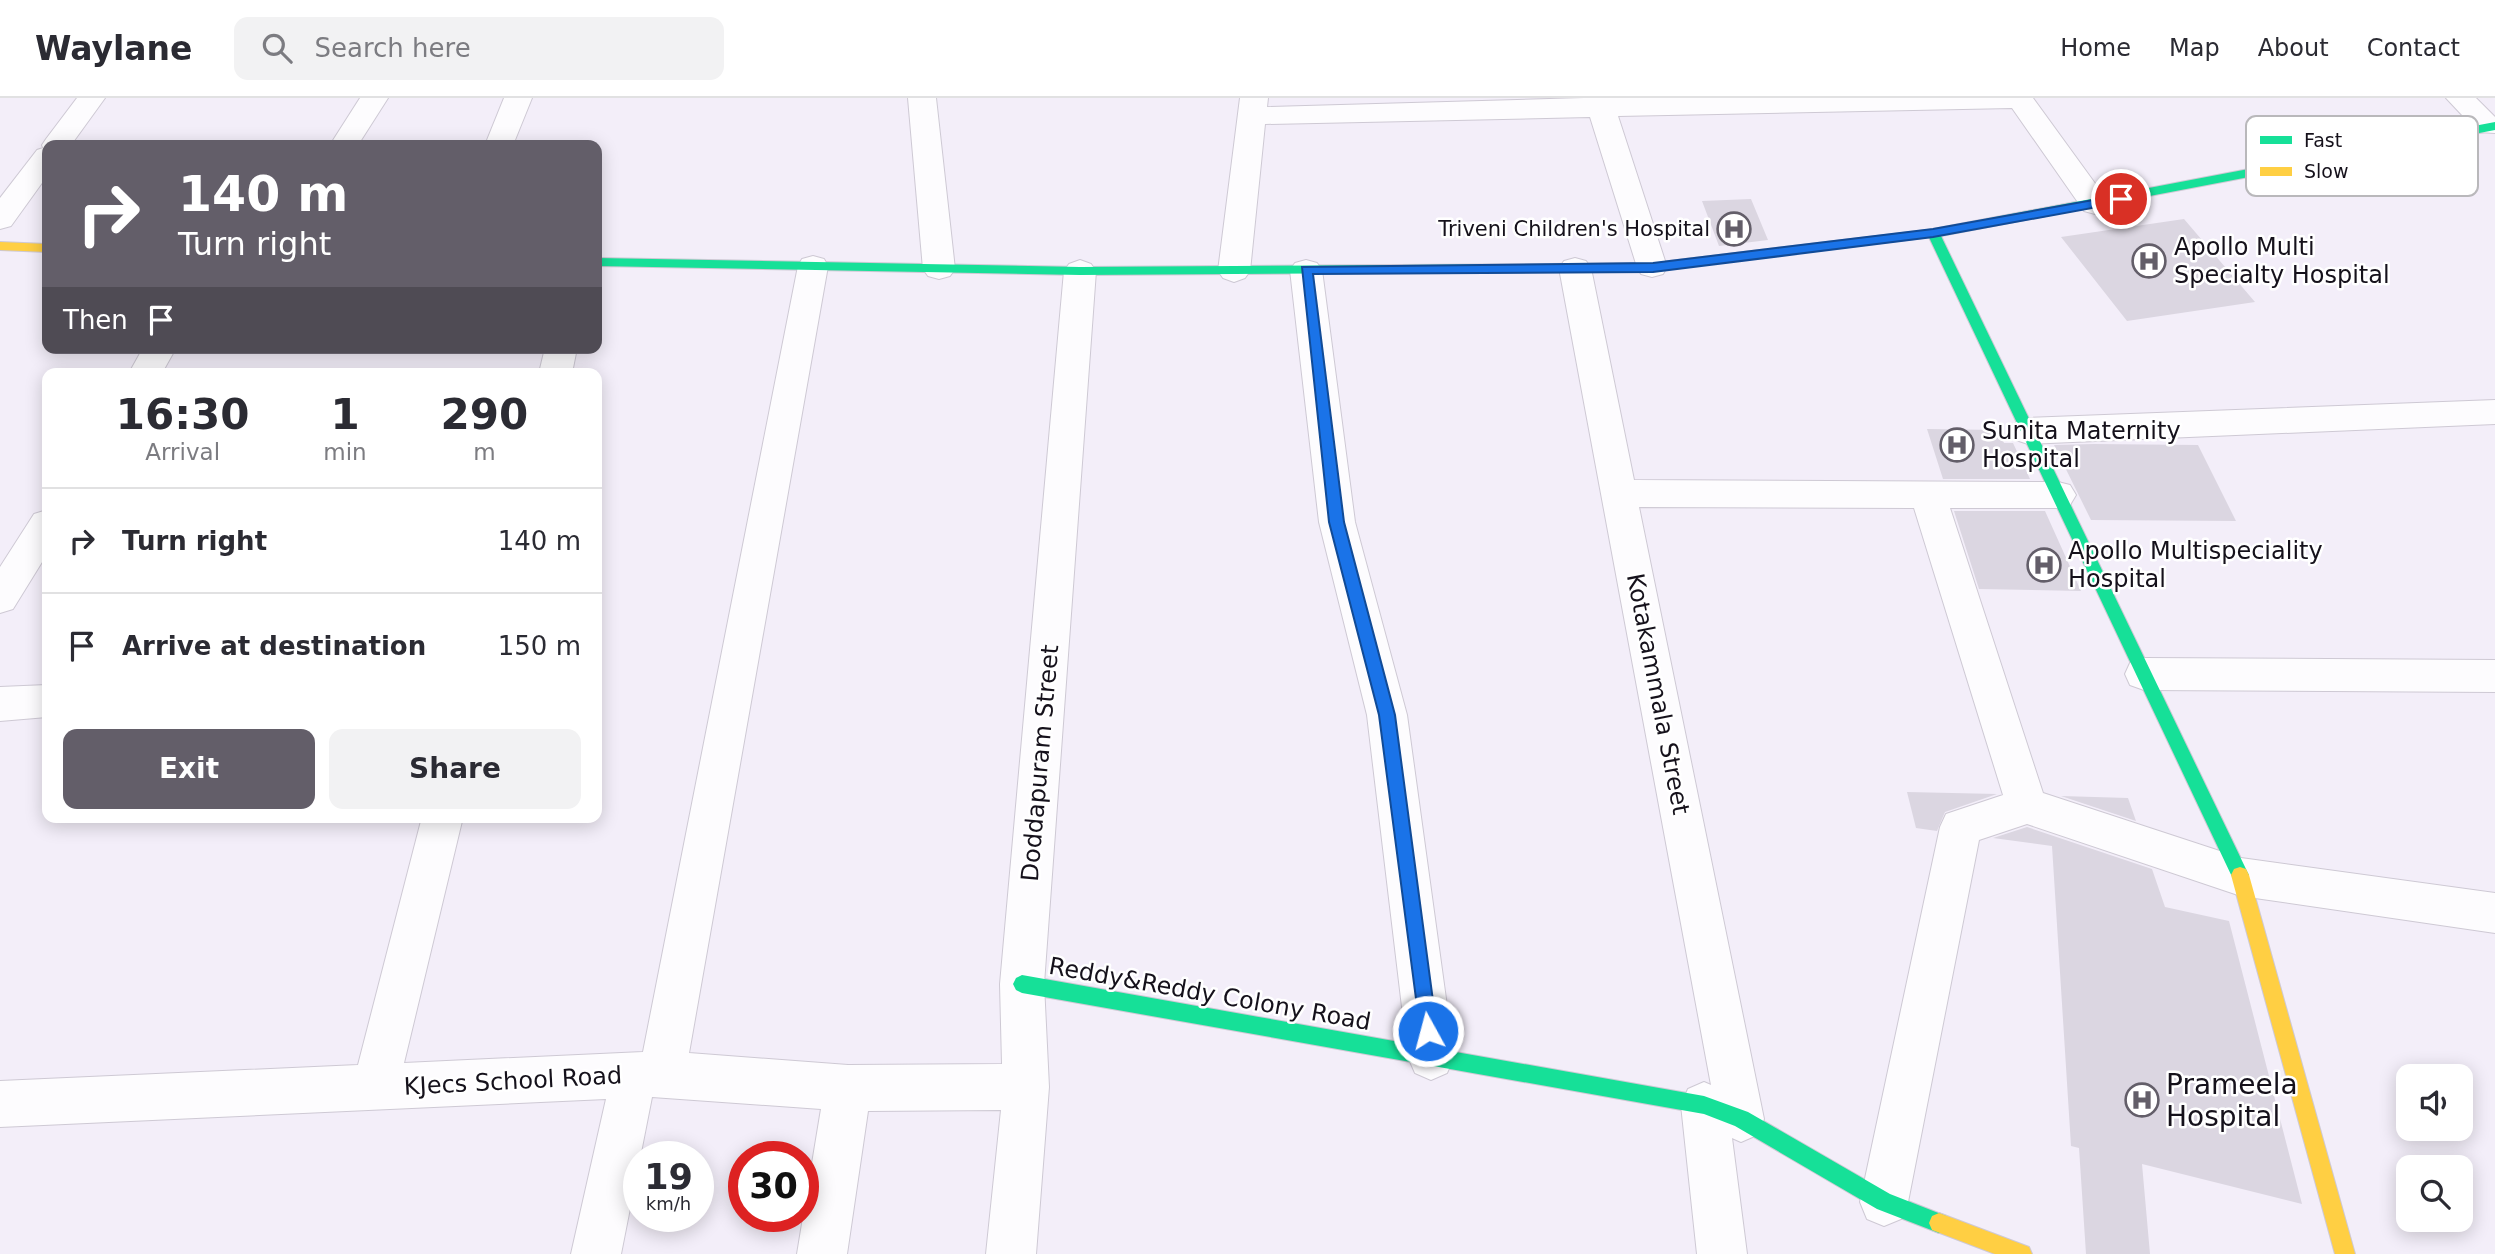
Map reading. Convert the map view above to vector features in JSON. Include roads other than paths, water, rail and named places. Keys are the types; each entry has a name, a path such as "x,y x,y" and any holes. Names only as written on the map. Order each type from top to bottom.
{"street":[{"path":"60,140 91,98"},
{"path":"347,140 374,98"},
{"path":"501,140 519,98"},
{"path":"922,98 939,269"},
{"path":"2460,98 2492,126"},
{"path":"1234,271 1253,107 2020,99 2095,204"},
{"path":"1600,104 1653,267"},
{"path":"0,219 42,163"},
{"path":"602,262 1080,271 1653,267 1933,233 2246,174"},
{"path":"1933,233 2241,877 2345,1254"},
{"path":"0,246 42,248"},
{"path":"596,1254 648,1074 813,267"},
{"name":"Kotakammala Street","path":"1575,268 1619,493 1723,1112 1721,1254"},
{"path":"1306,270 1337,522 1387,715 1431,1057"},
{"name":"Doddapuram Street","path":"1011,1254 1027,1087 1022,984 1080,271"},
{"path":"2028,431 2495,412"},
{"path":"1619,493 2058,495"},
{"path":"1928,496 2027,806"},
{"path":"0,598 42,532"},
{"path":"2144,674 2495,676"},
{"path":"0,704 42,701"},
{"path":"1884,1202 1961,827 2027,806 2241,877 2495,913"},
{"path":"375,1087 441,823"},
{"name":"Reddy&Reddy Colony Road","path":"1022,984 1723,1112 1884,1202 2022,1254"},
{"name":"KJecs School Road","path":"0,1104 648,1074 848,1088 1027,1087"},
{"path":"822,1254 848,1088"}],"place":[{"name":"Triveni Children's Hospital","path":"1734,229"},
{"name":"Apollo Multi Specialty Hospital","path":"2149,261"},
{"name":"Sunita Maternity Hospital","path":"1957,445"},
{"name":"Apollo Multispeciality Hospital","path":"2044,565"},
{"name":"Prameela Hospital","path":"2142,1100"}]}
